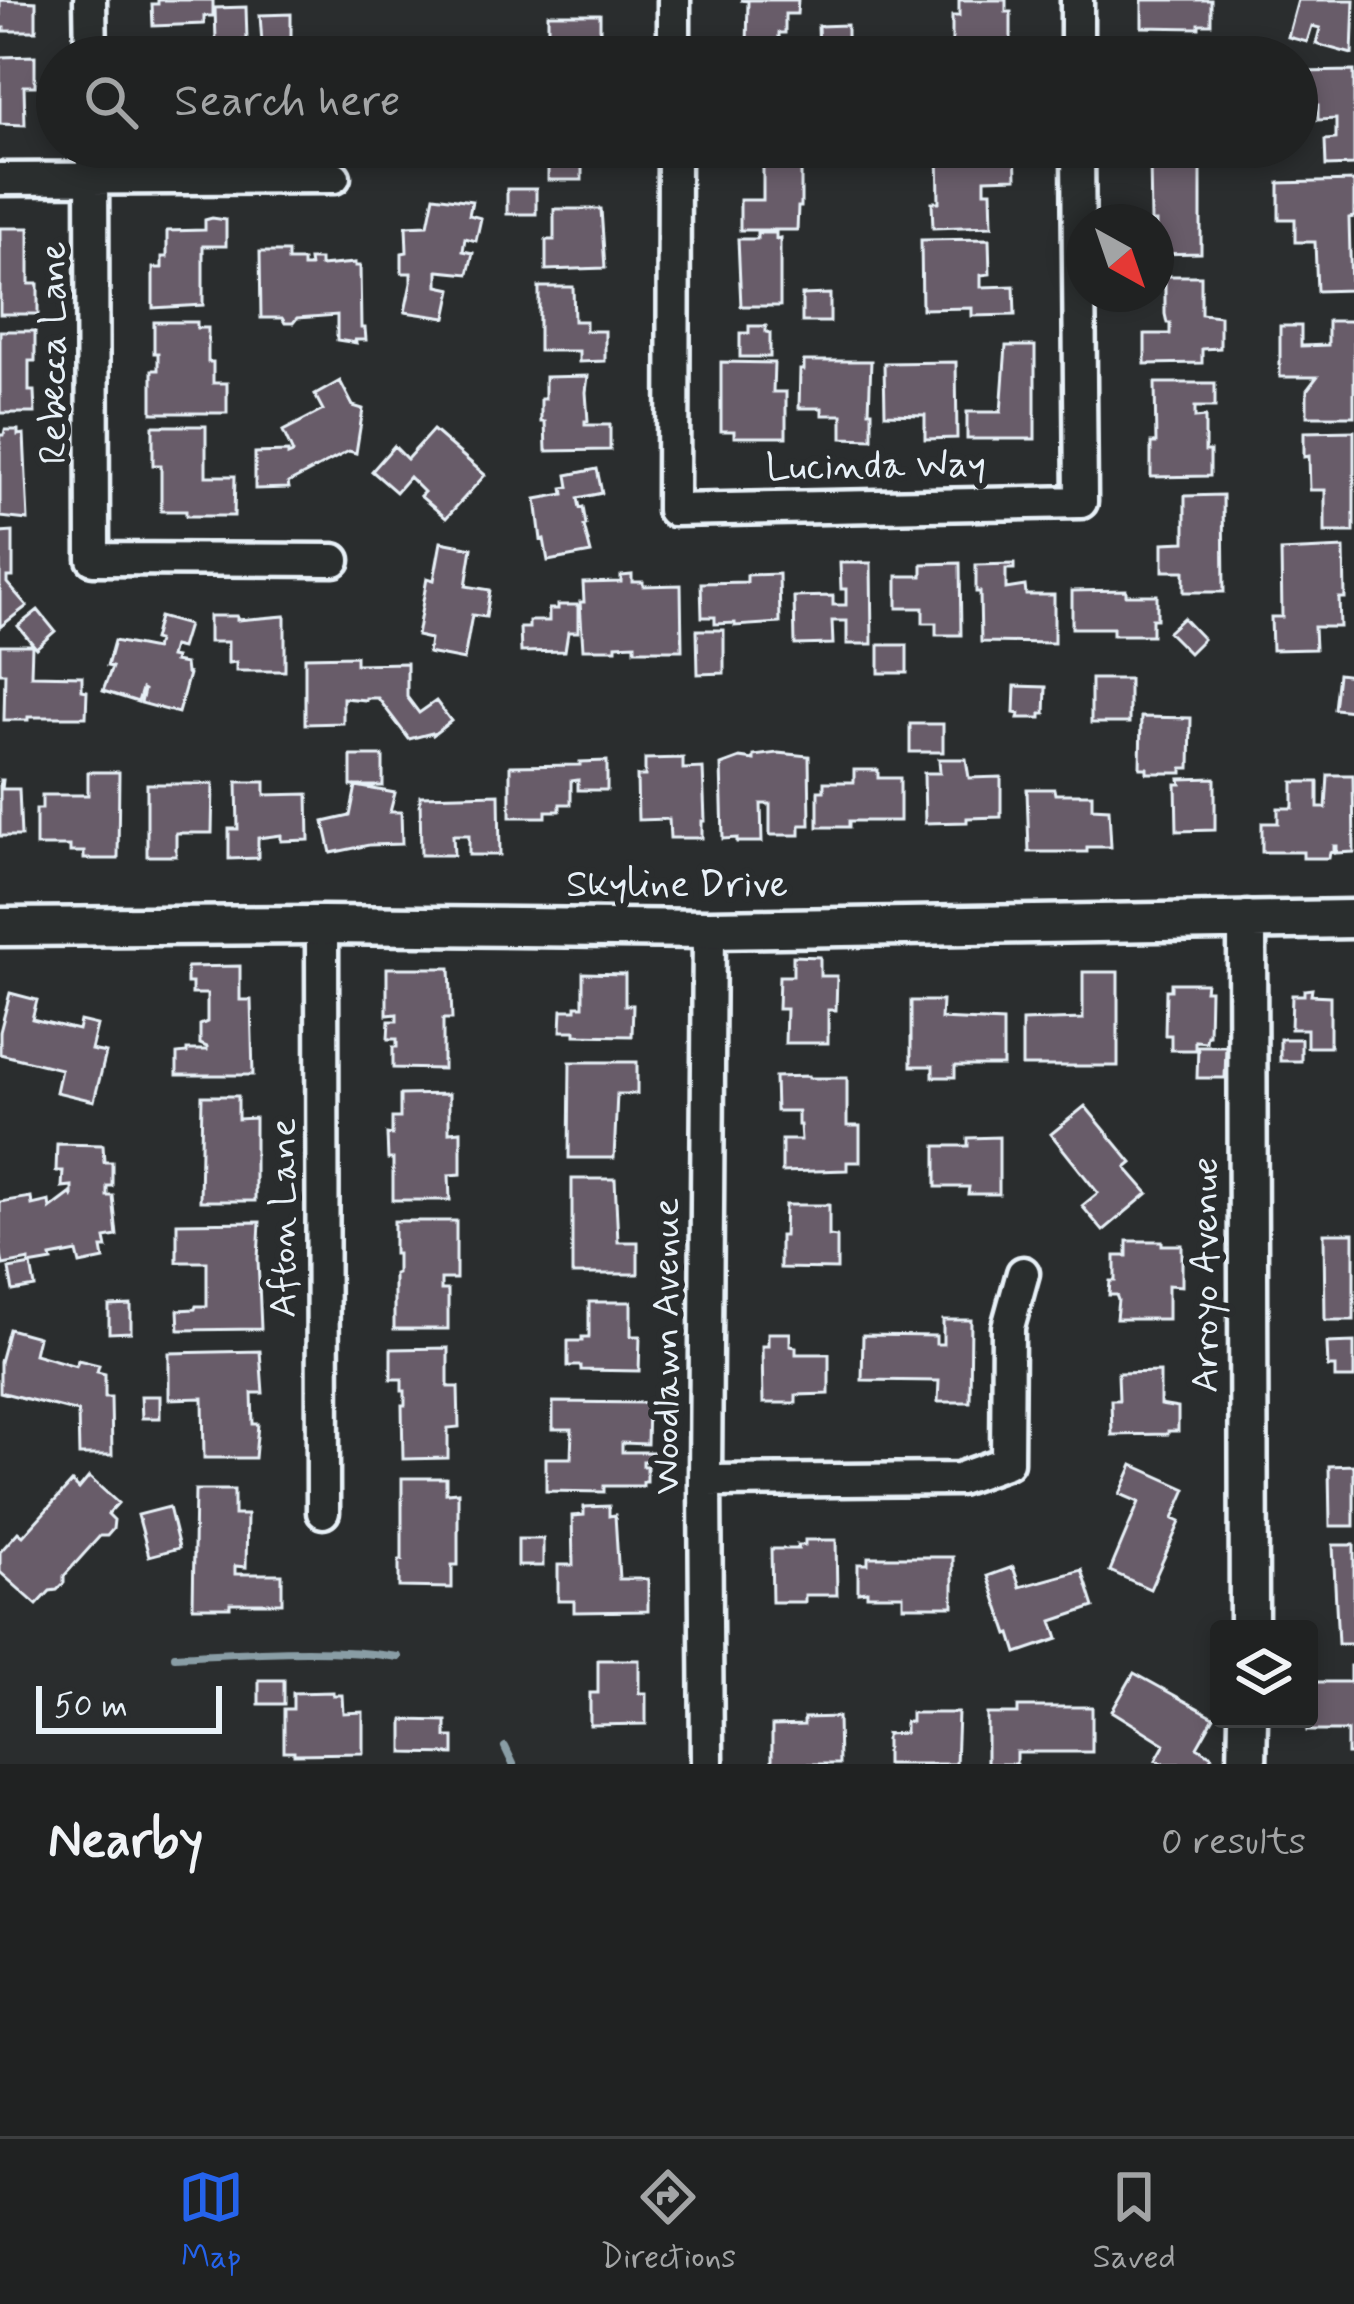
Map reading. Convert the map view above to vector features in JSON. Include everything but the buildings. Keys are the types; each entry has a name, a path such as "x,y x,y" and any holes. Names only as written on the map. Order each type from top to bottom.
{"street":[{"path":"90,0 91,36"},
{"path":"674,0 674,36"},
{"path":"1077,0 1077,36"},
{"path":"0,179 60,168"},
{"name":"Rebecca Lane","path":"92,168 93,559 334,560"},
{"path":"189,168 334,177"},
{"name":"Lucinda Way","path":"674,168 673,510 1081,502 1078,168"},
{"name":"Arroyo Avenue","path":"1246,920 1249,1620"},
{"name":"Skyline Drive","path":"0,927 710,929 1354,920"},
{"name":"Afton Lane","path":"322,925 323,1512"},
{"name":"Woodlawn Avenue","path":"707,1764 710,929"},
{"path":"705,1481 959,1479 1007,1462 1009,1327 1022,1273"},
{"path":"1247,1764 1248,1728"}],"waterway":[{"path":"175,1656 314,1651 398,1657"},
{"path":"505,1747 513,1764"}]}
